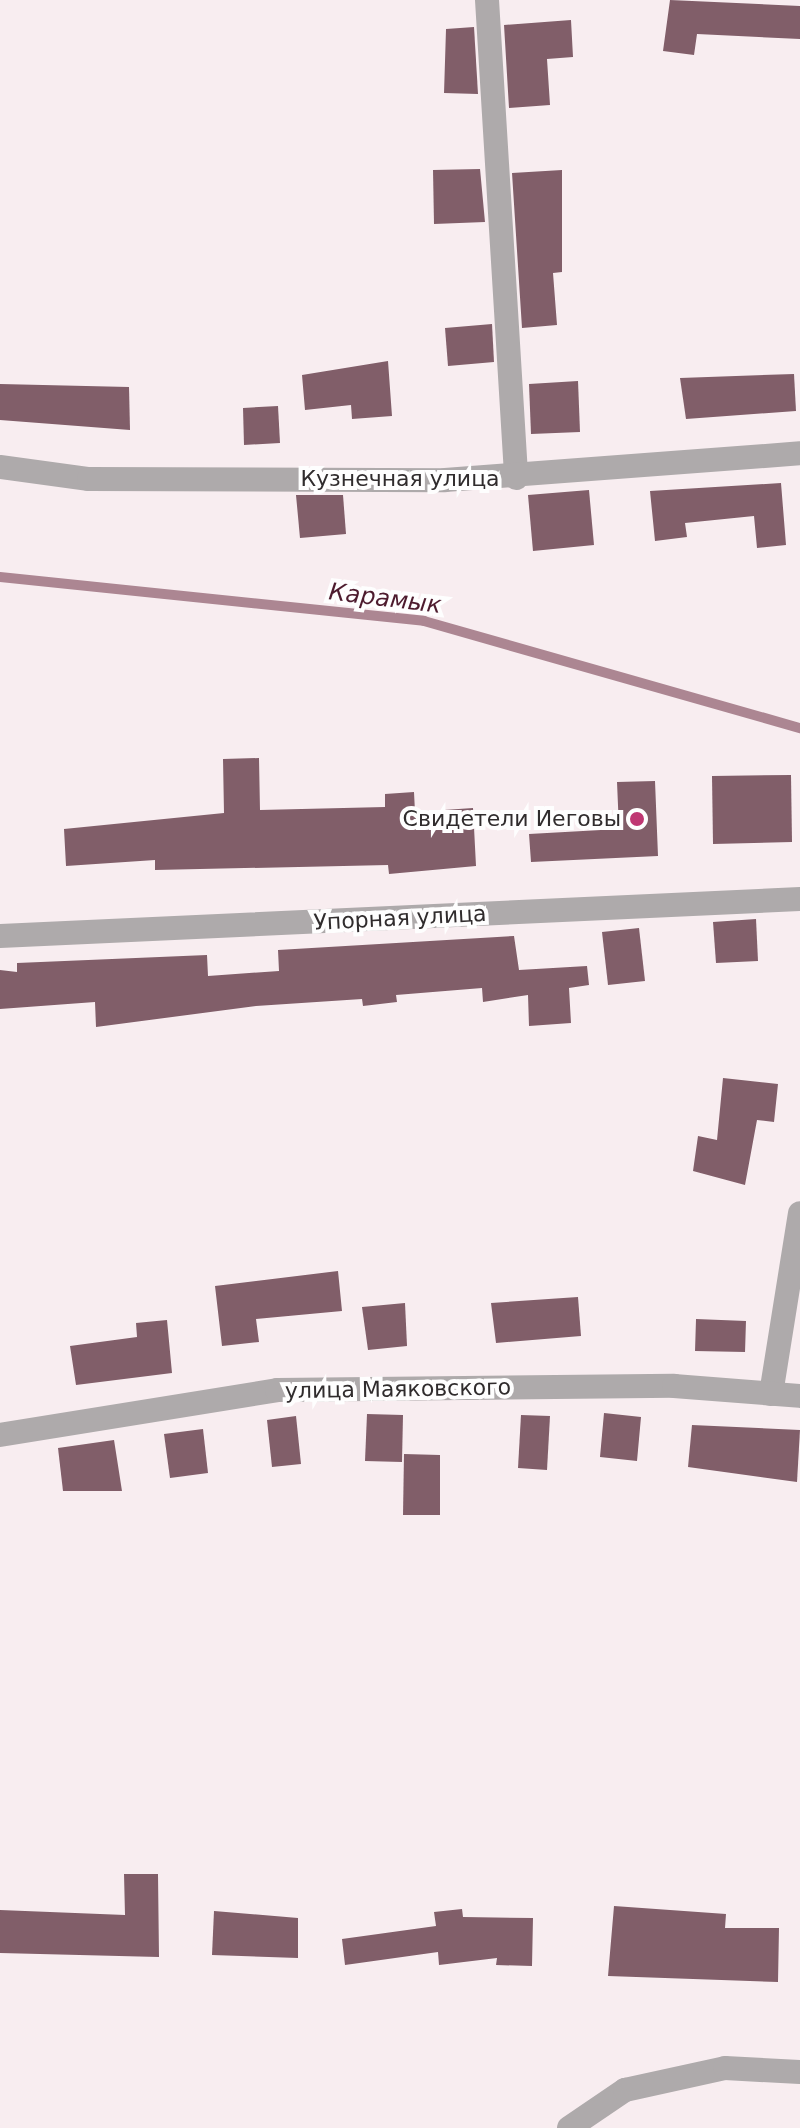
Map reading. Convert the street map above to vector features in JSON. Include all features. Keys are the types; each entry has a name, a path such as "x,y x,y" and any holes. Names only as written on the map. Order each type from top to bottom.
{"street":[{"path":"487,0 516,478"},
{"name":"Кузнечная улица","path":"0,467 89,479 516,478 800,453"},
{"name":"Упорная улица","path":"0,936 800,899"},
{"path":"771,1394 800,1213"},
{"name":"улица Маяковского","path":"0,1435 277,1390 674,1386 800,1396"},
{"path":"569,2128 625,2090 725,2068 800,2072"}],"building":[{"path":"670,0 800,6 800,39 697,34 694,55 663,51"},
{"path":"571,20 573,57 547,59 550,105 509,108 504,25"},
{"path":"474,27 478,94 444,93 446,29"},
{"path":"480,169 485,222 434,224 433,170"},
{"path":"562,170 562,272 553,273 557,325 522,328 512,173"},
{"path":"492,324 494,362 448,366 445,328"},
{"path":"388,361 392,416 352,419 351,405 305,410 302,375"},
{"path":"794,374 796,411 686,419 680,378"},
{"path":"578,381 580,432 531,434 529,384"},
{"path":"0,384 129,387 130,430 0,420"},
{"path":"278,406 280,443 244,445 243,408"},
{"path":"781,483 786,545 757,548 754,516 685,523 687,537 655,541 650,491"},
{"path":"589,490 594,545 533,551 528,495"},
{"path":"296,495 343,495 346,534 300,538"},
{"path":"259,758 260,810 385,807 385,794 414,792 415,812 473,808 476,866 389,874 388,865 155,870 155,860 66,866 64,829 224,813 223,759"},
{"path":"791,775 792,842 713,844 712,776"},
{"path":"655,781 658,856 531,862 529,834 619,829 617,782"},
{"path":"756,919 758,961 716,963 713,922"},
{"path":"639,928 645,981 608,985 602,932"},
{"path":"514,936 519,970 587,966 589,985 569,988 571,1023 529,1026 528,995 483,1002 482,988 396,995 397,1002 363,1006 362,999 256,1006 96,1027 95,1002 0,1009 0,970 17,972 17,963 207,955 208,976 279,971 278,950"},
{"path":"723,1078 778,1084 774,1122 757,1120 745,1185 693,1171 698,1136 717,1140"},
{"path":"338,1271 342,1311 256,1319 259,1342 222,1346 215,1286"},
{"path":"578,1297 581,1336 496,1343 491,1303"},
{"path":"405,1303 407,1346 368,1350 362,1307"},
{"path":"696,1319 746,1321 745,1352 695,1351"},
{"path":"167,1320 172,1373 76,1385 70,1346 137,1337 136,1323"},
{"path":"604,1413 641,1417 637,1461 600,1457"},
{"path":"367,1414 403,1415 402,1462 365,1461"},
{"path":"521,1415 550,1416 547,1470 518,1468"},
{"path":"296,1416 301,1464 272,1467 267,1420"},
{"path":"692,1425 800,1430 797,1482 688,1467"},
{"path":"203,1429 208,1473 170,1478 164,1434"},
{"path":"114,1440 122,1491 63,1491 58,1448"},
{"path":"404,1454 440,1455 440,1515 403,1515"},
{"path":"124,1874 158,1874 159,1957 0,1953 0,1910 125,1915"},
{"path":"614,1906 726,1914 725,1928 779,1928 778,1982 608,1976"},
{"path":"462,1909 463,1917 533,1918 532,1966 496,1965 497,1958 439,1965 438,1952 345,1965 342,1939 436,1926 434,1912"},
{"path":"214,1911 298,1918 298,1958 212,1955"}],"waterway":[{"name":"Карамык","path":"0,577 424,621 800,728"}],"place":[{"name":"Свидетели Иеговы","path":"637,819"}]}
